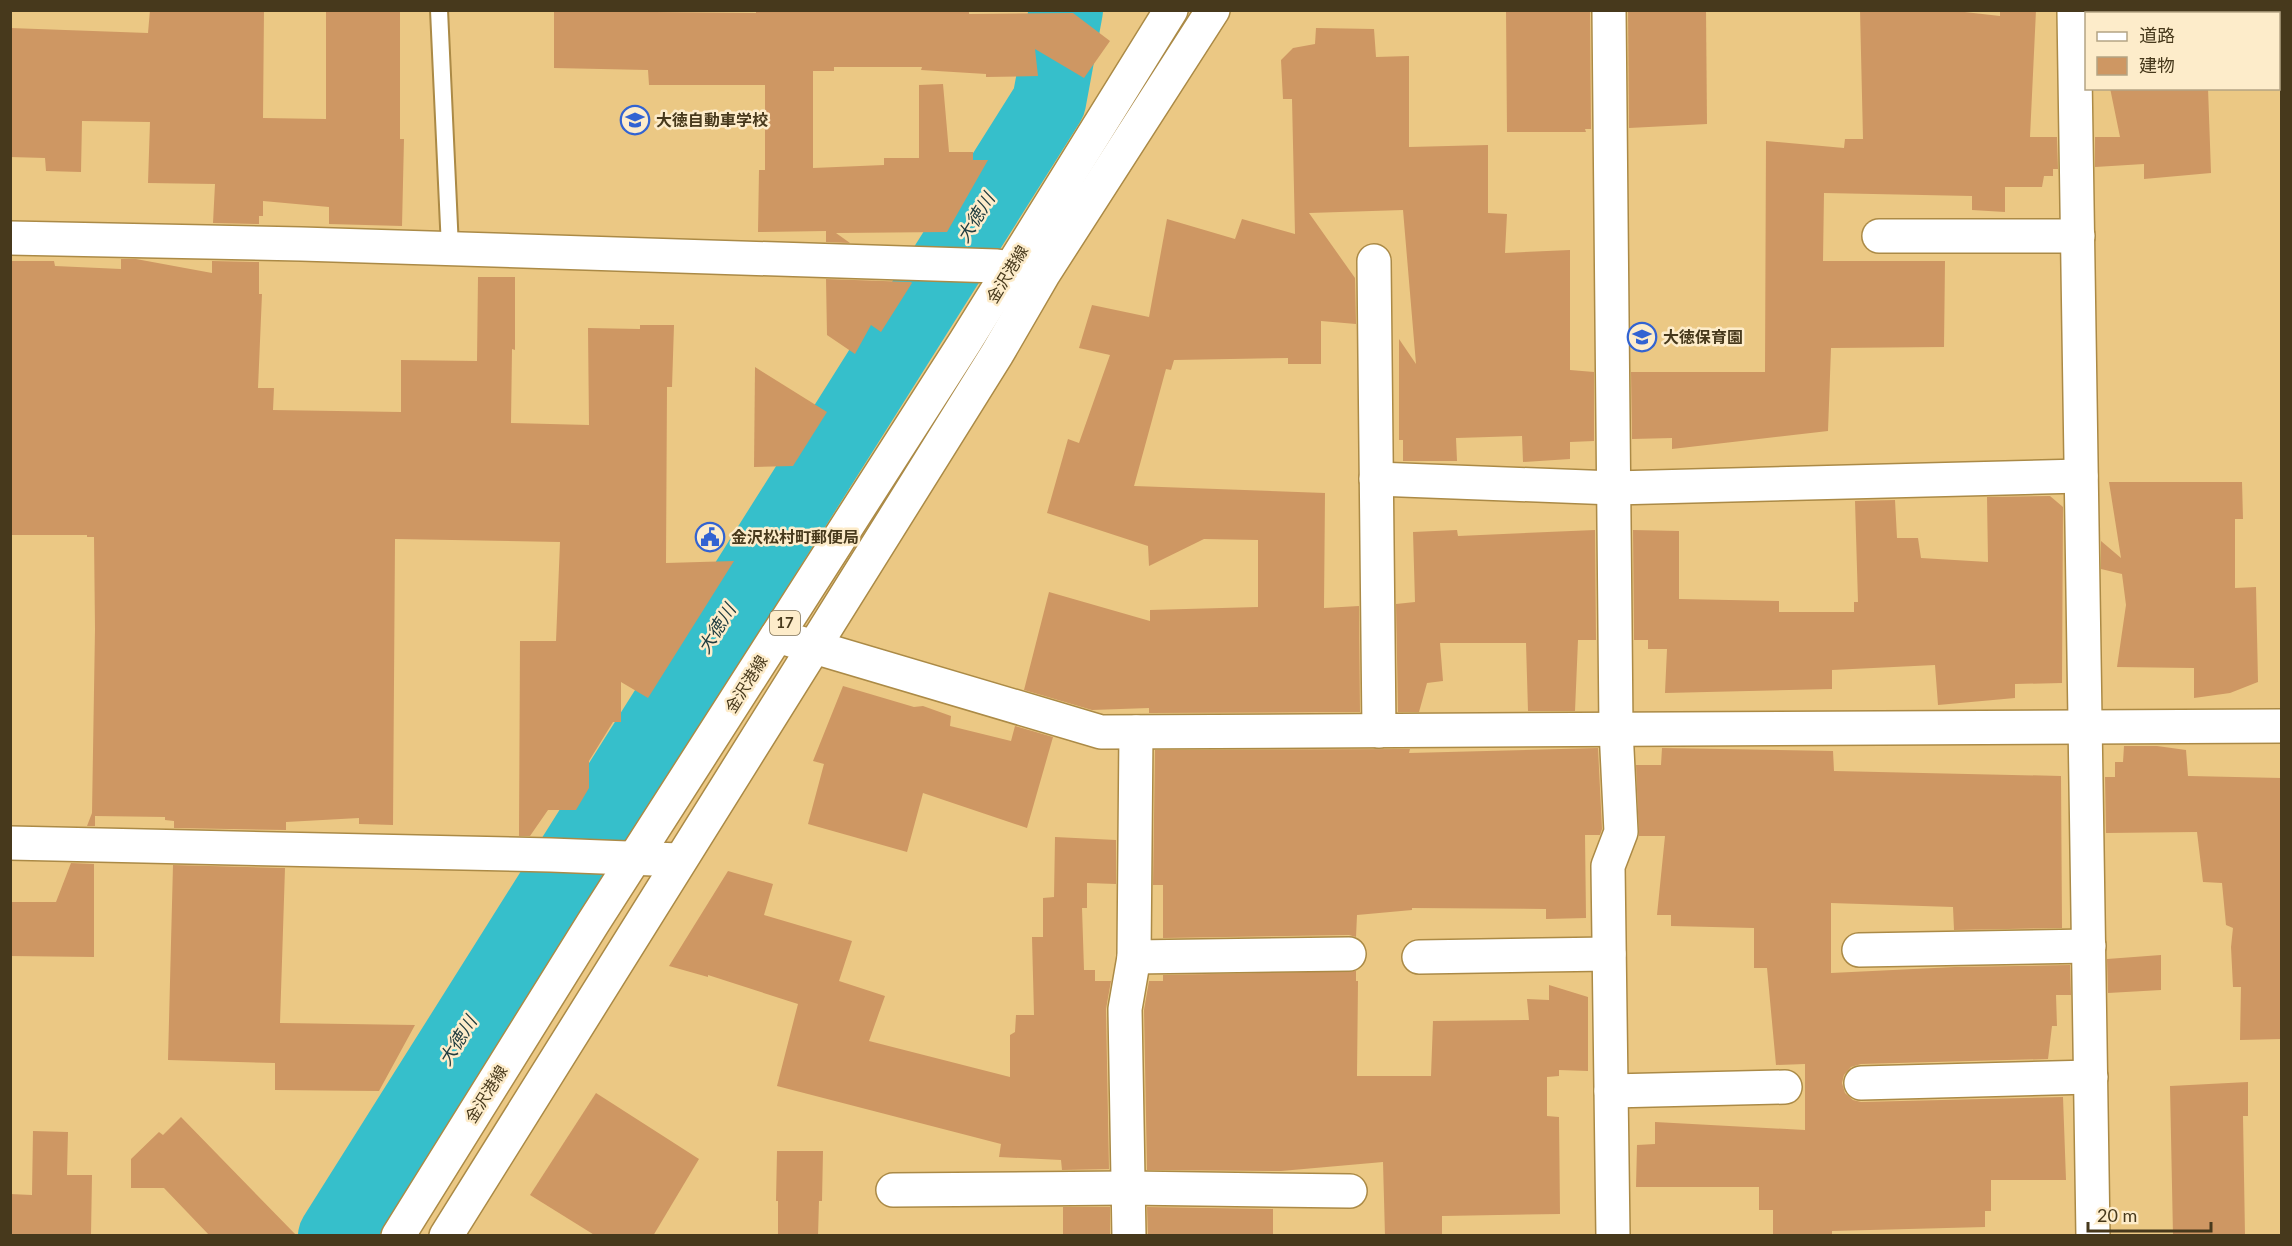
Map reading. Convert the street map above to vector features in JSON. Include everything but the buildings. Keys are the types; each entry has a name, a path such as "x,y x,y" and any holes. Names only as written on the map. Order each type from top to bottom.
{"street":[{"name":"金沢港線","path":"398,1236 636,857 965,342 1171,10"},
{"name":"金沢港線","path":"446,1236 997,354 1044,273 1214,10"},
{"path":"1609,10 1616,729 1621,832 1608,866 1613,1236"},
{"path":"2074,10 2093,1236"},
{"path":"1879,236 2078,236"},
{"path":"10,238 966,265 1010,267 1044,273"},
{"path":"1374,261 1379,731"},
{"path":"1376,479 1614,488 2081,476"},
{"path":"777,636 1101,732 2282,726"},
{"path":"1129,1236 1125,1009 1134,957 1136,732"},
{"path":"10,843 636,857 679,860"},
{"path":"1859,950 2089,946"},
{"path":"1134,957 1349,954"},
{"path":"1419,957 1610,954"},
{"path":"1861,1083 2091,1077"},
{"path":"1611,1091 1785,1087"},
{"path":"893,1190 1128,1188 1350,1191"}],"lane":[{"path":"439,10 450,249"}],"waterway":[{"name":"大徳川","path":"335,1236 1049,102 1066,10"}],"place":[{"name":"大徳自動車学校","path":"635,120"},
{"name":"大徳保育園","path":"1642,337"},
{"name":"金沢松村町郵便局","path":"710,537"}]}
